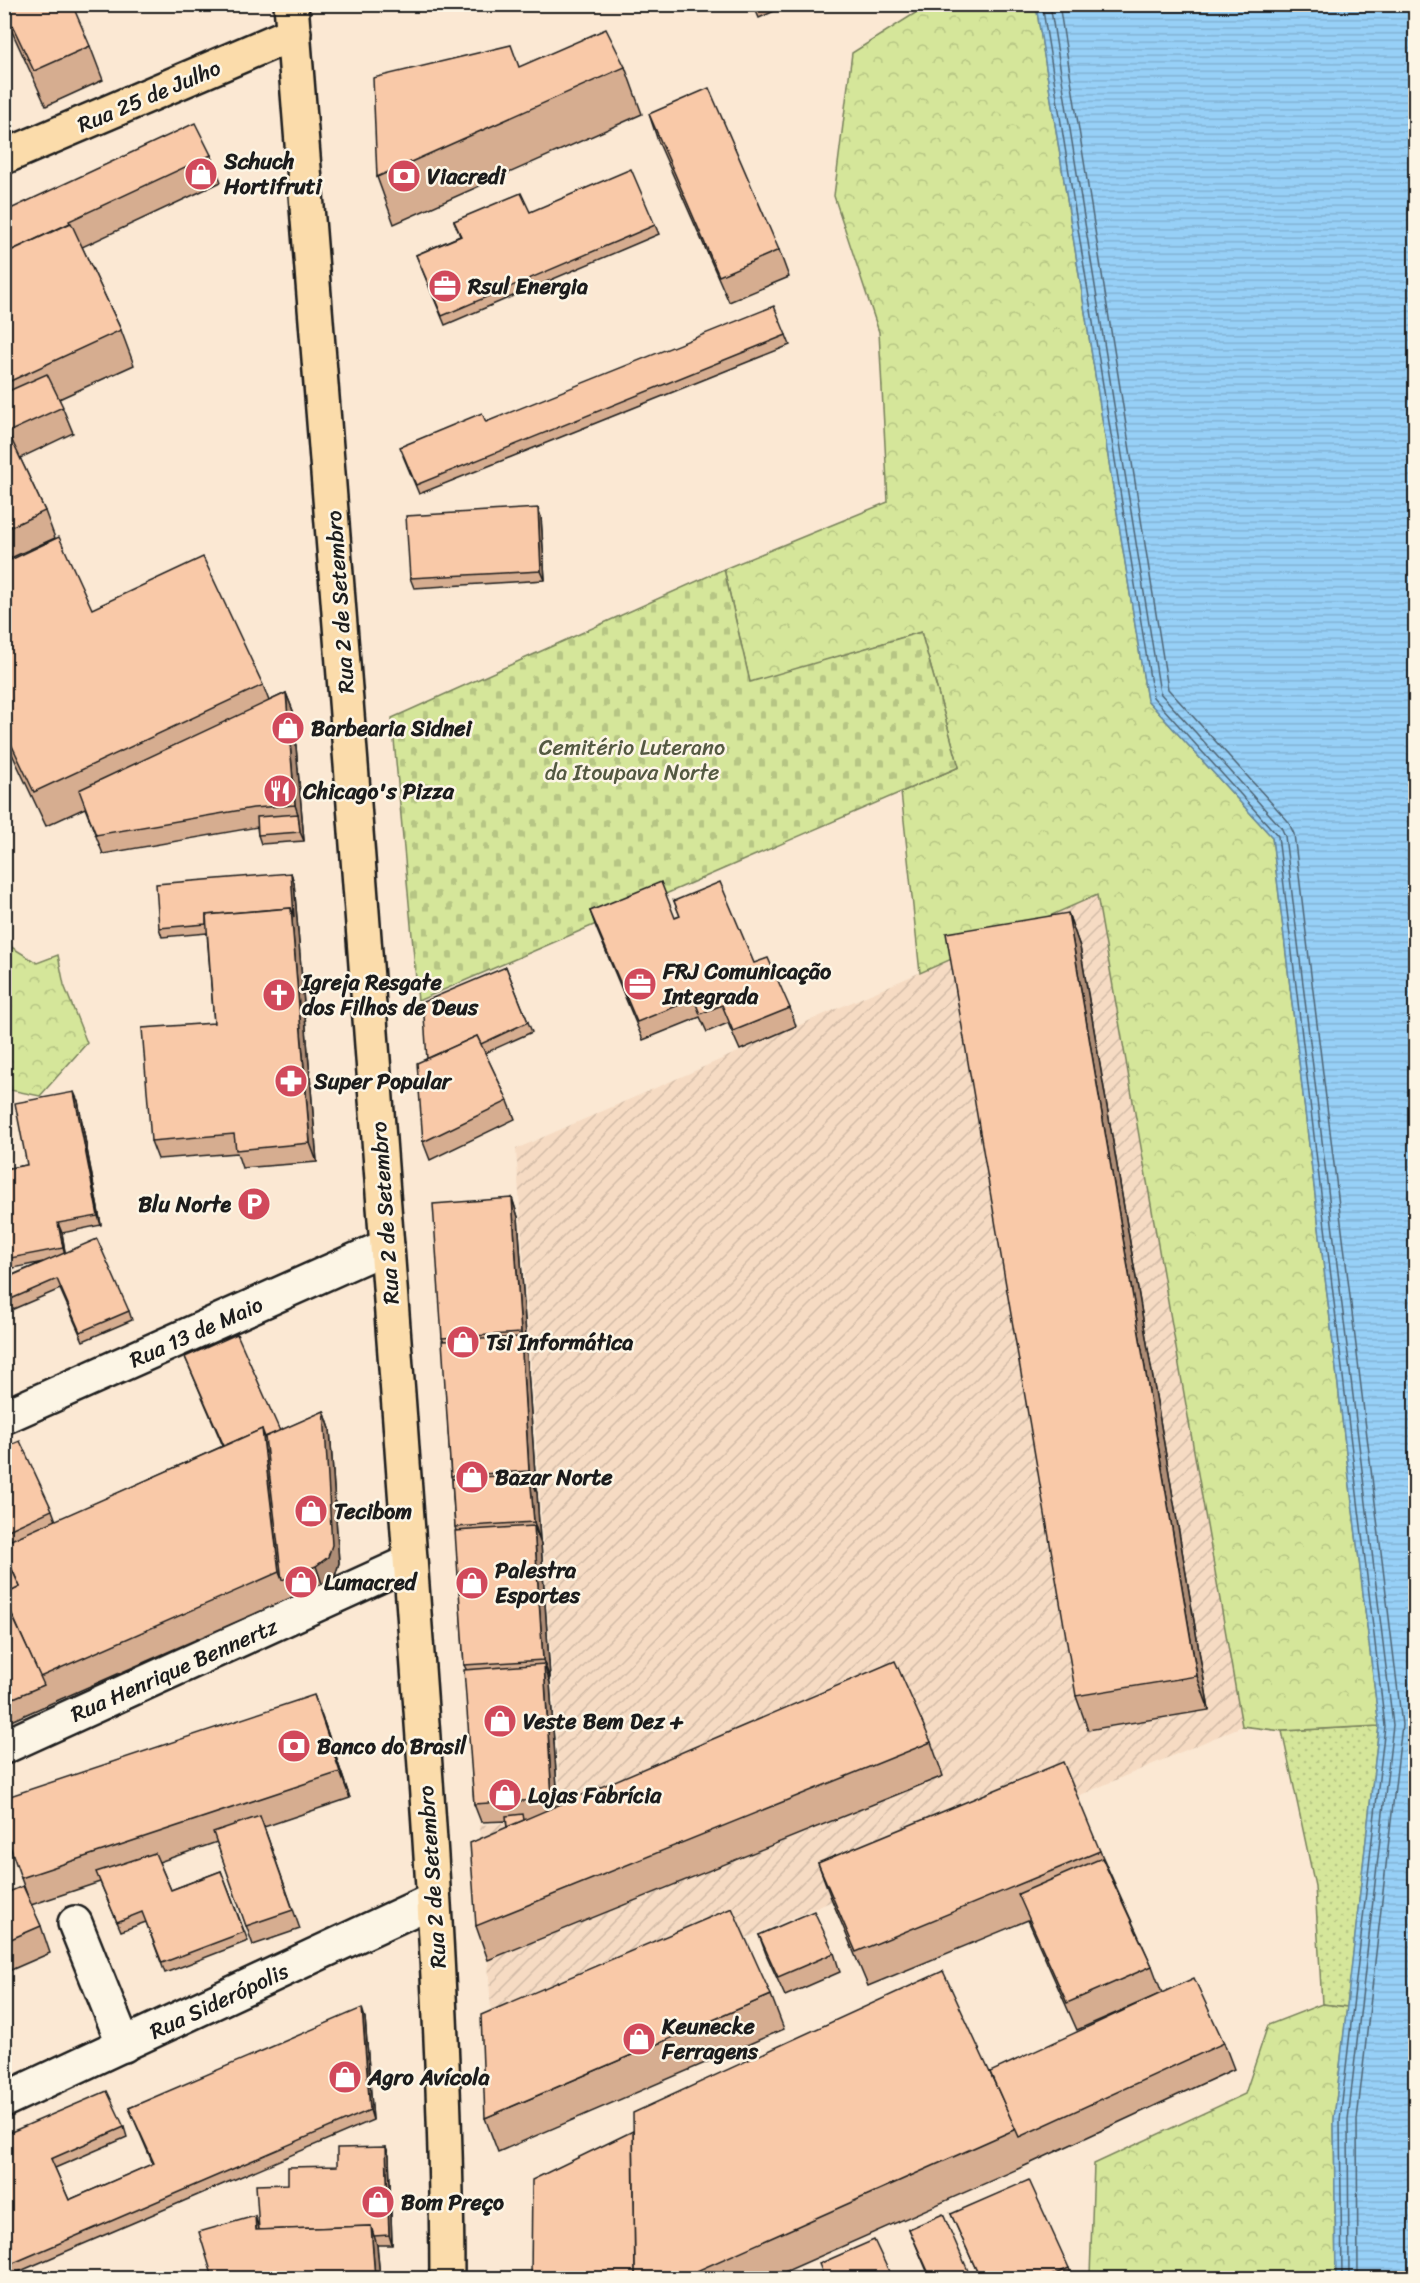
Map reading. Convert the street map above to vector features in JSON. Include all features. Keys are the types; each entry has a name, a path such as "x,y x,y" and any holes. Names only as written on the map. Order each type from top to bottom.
{"main road":[{"name":"Rua 25 de Julho","path":"4,157 293,19"},
{"name":"Rua 2 de Setembro","path":"293,19 358,840 416,1635 442,2029 447,2278"}],"street":[{"name":"Rua 13 de Maio","path":"4,1417 387,1246"},
{"name":"Rua Henrique Bennertz","path":"4,1747 410,1562"},
{"name":"Rua Siderópolis","path":"4,2100 433,1900"},
{"path":"75,1923 124,2045"}],"shaded area":[{"path":"1097,895 1242,1726 493,2046 480,1825 562,1818 516,1149"}],"green space":[{"path":"928,5 1036,5 1147,700 1272,837 1379,1726 1282,1731 1242,1726 1097,895 920,973 901,792 959,767 921,632 750,683 724,569 888,502 879,332 834,196 852,53"},
{"name":"Cemitério Luterano da Itoupava Norte","path":"724,569 750,682 921,632 959,767 418,1001 392,718"},
{"path":"5,943 37,963 58,955 64,985 87,1043 40,1096 5,1089"},
{"path":"1379,1726 1347,2007 1322,2004 1315,1886 1282,1731"},
{"path":"1322,2004 1347,2007 1334,2119 1336,2278 1132,2278 1090,2275 1094,2164 1245,2094 1268,2025"}],"water":[{"path":"1036,5 1415,5 1415,2278 1336,2278 1334,2119 1379,1726 1272,837 1147,700"}],"building":[{"path":"4,4 72,4 90,46 34,71"},
{"path":"606,29 625,67 377,177 373,78 511,45 519,67"},
{"path":"709,88 779,250 719,276 649,114"},
{"path":"195,123 211,155 4,254 4,212"},
{"path":"631,169 655,225 442,316 416,255 461,236 454,221 521,193 530,212"},
{"path":"71,223 121,330 4,384 4,254"},
{"path":"774,306 786,335 416,485 400,447 482,413 486,422"},
{"path":"47,374 63,407 8,432 45,511 4,530 4,393"},
{"path":"538,508 541,571 410,578 406,516"},
{"path":"59,537 92,609 203,557 263,685 34,792 4,729 4,563"},
{"path":"286,693 295,805 253,808 96,835 79,790"},
{"path":"298,814 300,832 258,835 257,817"},
{"path":"291,873 294,917 291,908 206,915 206,924 159,928 156,884"},
{"path":"661,882 675,918 680,916 674,901 720,882 754,963 768,958 790,1008 733,1031 722,1005 700,1014 694,999 637,1022 590,911"},
{"path":"291,908 310,1143 236,1150 234,1134 151,1141 142,1028 214,1023 206,915"},
{"path":"1068,913 1197,1676 1076,1696 946,933"},
{"path":"506,967 528,1022 481,1044 477,1036 427,1059 423,1002"},
{"path":"477,1036 508,1101 423,1142 417,1063"},
{"path":"74,1092 98,1216 58,1223 63,1248 5,1259 8,1275 4,1276 4,1169 27,1165 15,1103"},
{"path":"512,1198 521,1333 442,1338 433,1204"},
{"path":"97,1239 129,1311 80,1332 57,1279 4,1302 4,1279"},
{"path":"237,1334 280,1431 265,1437 262,1429 224,1446 185,1357"},
{"path":"521,1337 529,1471 451,1476 442,1341"},
{"path":"324,1411 332,1545 328,1557 316,1566 282,1580 265,1437"},
{"path":"262,1429 279,1572 40,1677 4,1596 20,1587 4,1551 4,1543"},
{"path":"20,1441 52,1510 4,1532 4,1448"},
{"path":"530,1474 534,1522 455,1527 452,1479"},
{"path":"534,1526 543,1660 464,1665 455,1531"},
{"path":"4,1553 20,1587 4,1595"},
{"path":"11,1613 44,1685 4,1702 4,1616"},
{"path":"895,1661 931,1742 476,1926 470,1843"},
{"path":"544,1664 552,1799 474,1804 464,1670"},
{"path":"314,1695 340,1772 21,1878 4,1829 4,1798"},
{"path":"1063,1762 1100,1851 856,1952 818,1863"},
{"path":"523,1814 524,1820 507,1827 506,1816"},
{"path":"260,1816 293,1910 246,1926 213,1832"},
{"path":"155,1853 171,1890 221,1871 244,1932 162,1963 142,1912 117,1922 96,1872"},
{"path":"1102,1858 1152,1966 1067,2003 1018,1894"},
{"path":"23,1886 41,1926 4,1942 4,1894"},
{"name":"Keunecke Ferragens","path":"732,1908 771,1995 485,2118 481,2015"},
{"path":"814,1911 834,1953 778,1977 759,1935"},
{"path":"943,1971 1016,2129 681,2278 635,2278 633,2113"},
{"path":"1194,1978 1224,2043 1019,2137 990,2072"},
{"path":"362,2008 370,2110 4,2267 4,2135 107,2091 124,2127 51,2159 69,2200 154,2163 129,2108"},
{"path":"633,2131 635,2278 531,2278 532,2180"},
{"path":"386,2147 389,2235 374,2236 371,2226 259,2230 256,2185 288,2184 288,2167 337,2166 337,2148"},
{"path":"1029,2180 1069,2268 1046,2278 980,2278 951,2214"},
{"path":"943,2214 969,2273 958,2278 931,2278 909,2229"},
{"path":"255,2216 256,2230 371,2226 375,2278 213,2278 199,2232"},
{"path":"874,2240 892,2278 825,2278 819,2264"}],"place":[{"name":"Schuch Hortifruti","path":"201,174"},
{"name":"Viacredi","path":"404,176"},
{"name":"Rsul Energia","path":"445,286"},
{"name":"Barbearia Sidnei","path":"288,728"},
{"name":"Chicago's Pizza","path":"280,791"},
{"name":"FRJ Comunicação Integrada","path":"640,984"},
{"name":"Igreja Resgate dos Filhos de Deus","path":"279,995"},
{"name":"Super Popular","path":"291,1081"},
{"name":"Blu Norte","path":"254,1204"},
{"name":"Tsi Informática","path":"463,1342"},
{"name":"Bazar Norte","path":"472,1477"},
{"name":"Tecibom","path":"311,1511"},
{"name":"Lumacred","path":"301,1582"},
{"name":"Palestra Esportes","path":"472,1583"},
{"name":"Veste Bem Dez +","path":"500,1721"},
{"name":"Banco do Brasil","path":"294,1746"},
{"name":"Lojas Fabrícia","path":"505,1795"},
{"name":"Keunecke Ferragens","path":"639,2039"},
{"name":"Agro Avícola","path":"345,2077"},
{"name":"Bom Preço","path":"378,2202"}]}
